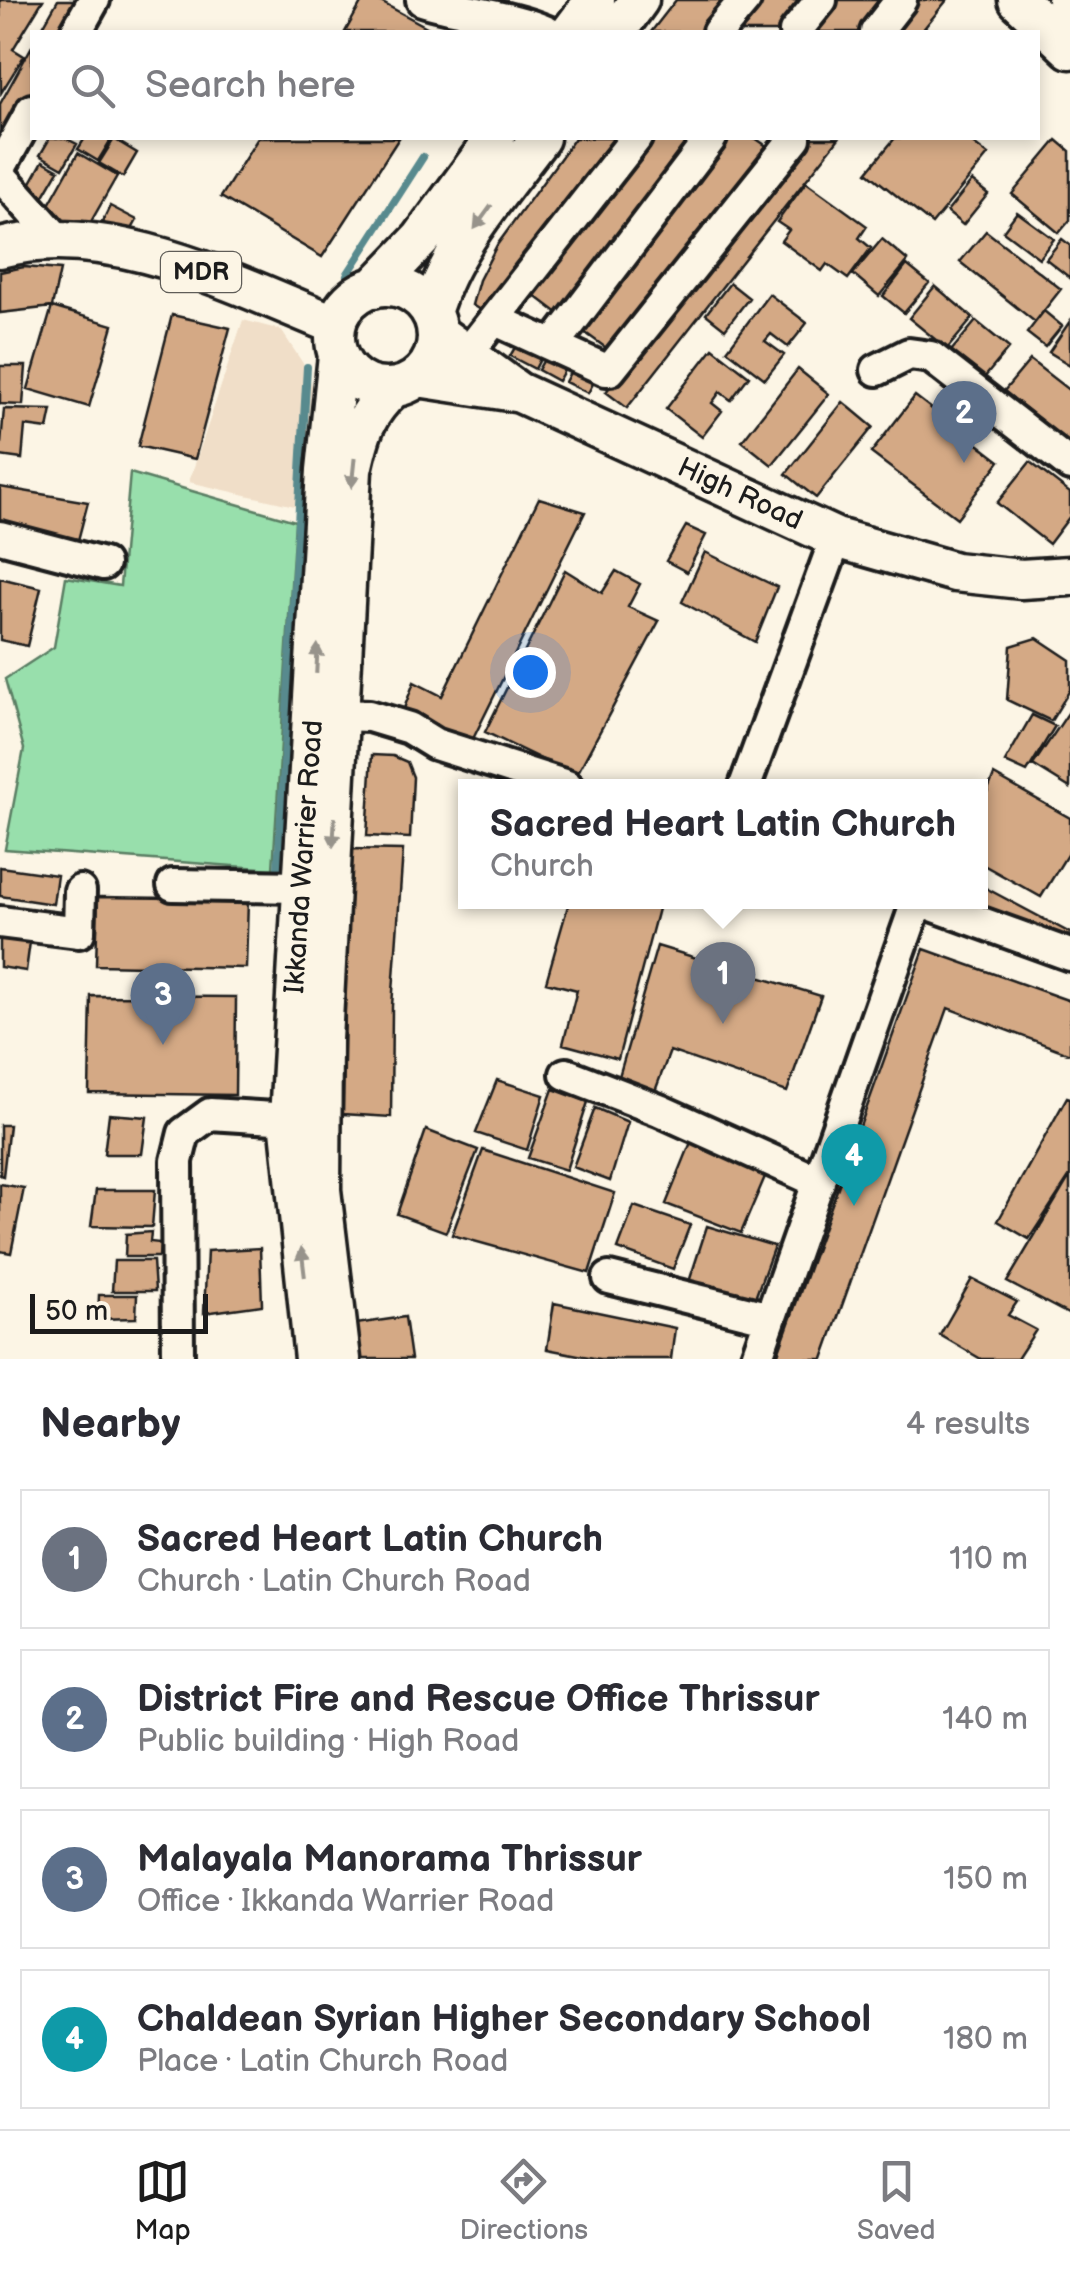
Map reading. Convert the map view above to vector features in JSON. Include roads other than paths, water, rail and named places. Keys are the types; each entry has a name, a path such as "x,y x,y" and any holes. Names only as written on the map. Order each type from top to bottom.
{"main road":[{"path":"1018,0 1070,49"},
{"path":"578,30 619,18"},
{"path":"494,140 421,238 374,288 350,302 337,340 354,377 366,384 406,382 518,392"},
{"path":"406,382 434,354 445,333 439,286 455,255 539,140"},
{"name":"MDR","path":"0,248 23,242 92,243 164,258 337,340"},
{"path":"374,288 406,290 421,300 445,333"},
{"name":"High Road","path":"445,333 518,392 836,538 955,572 1021,579 1070,576"},
{"name":"Ikkanda Warrier Road","path":"314,1359 300,886 337,340"},
{"name":"Ikkanda Warrier Road","path":"341,1359 322,1190 305,1117 340,715 352,470 360,431 375,405 406,382"}],"street":[{"path":"77,30 94,0"},
{"path":"422,0 542,30"},
{"path":"720,30 745,0"},
{"path":"796,30 821,0"},
{"path":"878,30 900,0"},
{"path":"30,114 0,172 59,241"},
{"path":"445,333 497,317 634,140"},
{"path":"554,346 710,140"},
{"path":"497,317 498,321 610,370 787,140"},
{"path":"878,370 908,354 931,357 1070,465"},
{"path":"0,537 102,564"},
{"path":"748,779 836,538"},
{"path":"340,715 369,716 409,728 435,744 545,779"},
{"path":"172,885 300,886"},
{"path":"0,922 79,932 80,892"},
{"path":"756,1359 914,909"},
{"path":"943,909 1070,955"},
{"path":"566,1074 659,1110 818,1182"},
{"path":"178,1359 177,1161 184,1133 210,1114 305,1117"},
{"path":"609,1278 770,1318"}],"waterway":[{"path":"347,275 423,157"},
{"path":"278,869 307,367"}],"place":[{"name":"District Fire and Rescue Office Thrissur","path":"964,463"},
{"name":"Sacred Heart Latin Church","path":"723,1024"},
{"name":"Malayala Manorama Thrissur","path":"163,1045"},
{"name":"Chaldean Syrian Higher Secondary School","path":"854,1206"}]}
